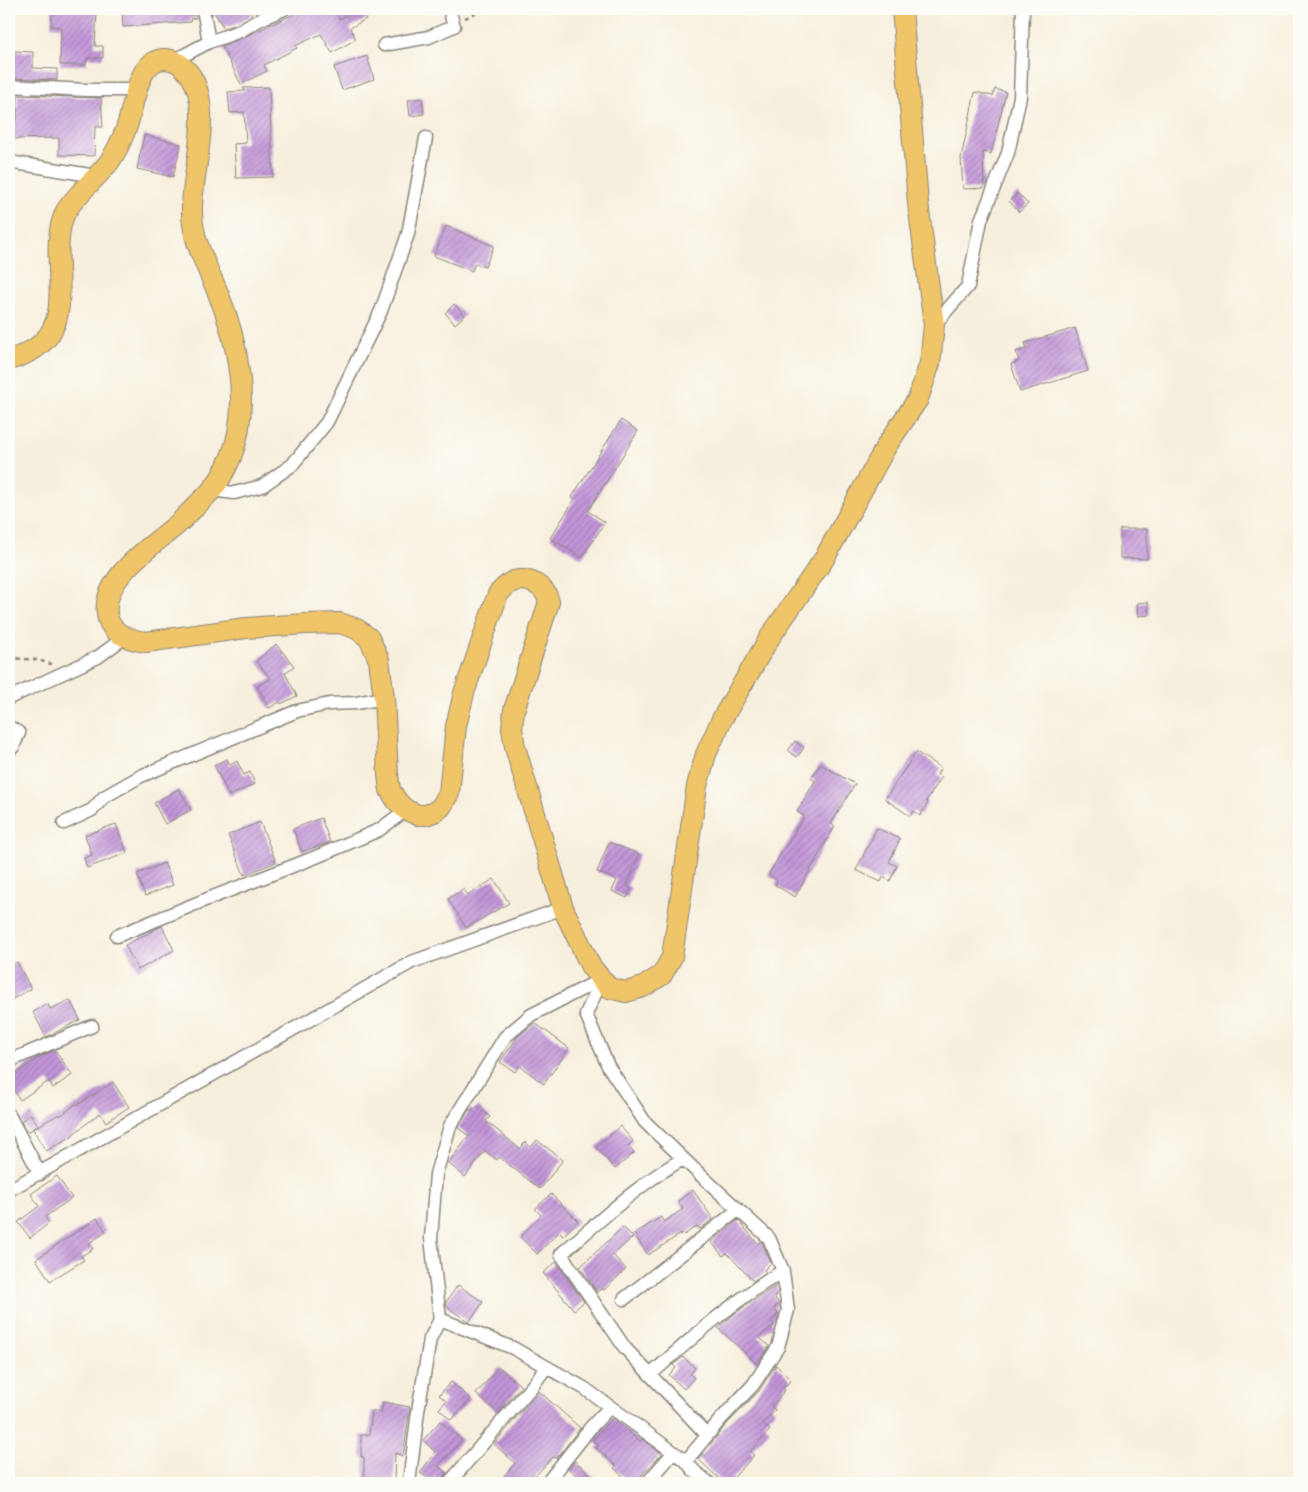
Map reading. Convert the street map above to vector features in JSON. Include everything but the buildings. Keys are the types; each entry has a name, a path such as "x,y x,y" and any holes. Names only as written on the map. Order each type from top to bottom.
{"main road":[{"path":"9,360 30,352 44,342 54,328 60,298 58,254 60,230 66,211 110,161 127,128 136,90 142,75 152,63 162,59 181,65 192,76 199,97 201,122 192,209 193,225 197,243 219,295 237,349 240,417 236,442 228,464 212,490 179,523 142,552 110,590 106,608 109,623 116,631 133,640 159,641 246,628 306,624 340,623 357,628 369,638 380,660 384,698 385,746 390,790 406,810 418,815 426,815 441,807 449,793 456,726 464,693 498,594 505,586 514,582 529,582 542,587 548,596 549,602 514,710 512,729 515,747 563,908 591,967 609,988 618,991 635,991 662,975 672,957 697,786 706,754 722,719 770,637 824,559 887,445 918,399 930,363 934,325 918,203 902,9"}],"street":[{"path":"203,9 209,42"},
{"path":"173,61 209,42 240,31 284,9"},
{"path":"384,45 429,37 454,26 448,9"},
{"path":"934,325 968,286 981,220 1008,154 1020,97 1023,9"},
{"path":"9,86 86,90 136,90"},
{"path":"212,490 234,492 262,486 292,465 327,422 384,302 408,234 426,138"},
{"path":"9,162 96,176"},
{"path":"9,698 98,657 125,637"},
{"path":"64,823 92,810 104,797 141,776 279,718 297,711 329,704 356,703 384,698"},
{"path":"9,728 19,733 13,747 9,750"},
{"path":"117,936 316,858 379,830 406,810"},
{"path":"9,1190 412,962 563,908"},
{"path":"602,979 586,1014 608,1066 645,1122 769,1238 783,1271 788,1310 778,1347 754,1385 686,1461"},
{"path":"409,1483 430,1339 440,1319 431,1238 436,1174 450,1126 505,1037 531,1015 602,979"},
{"path":"9,1060 92,1026"},
{"path":"9,1114 40,1174"},
{"path":"683,1159 670,1166 632,1195 561,1254 625,1348 707,1436"},
{"path":"624,1299 738,1210"},
{"path":"650,1376 705,1326 756,1287 783,1271"},
{"path":"440,1319 512,1348 584,1388 686,1461 694,1471 709,1483"},
{"path":"449,1483 534,1384 546,1367"},
{"path":"546,1483 591,1427 610,1407"},
{"path":"647,1483 673,1453"}],"path":[{"path":"454,26 466,17 484,9"},
{"path":"9,658 38,660 68,671"}]}
